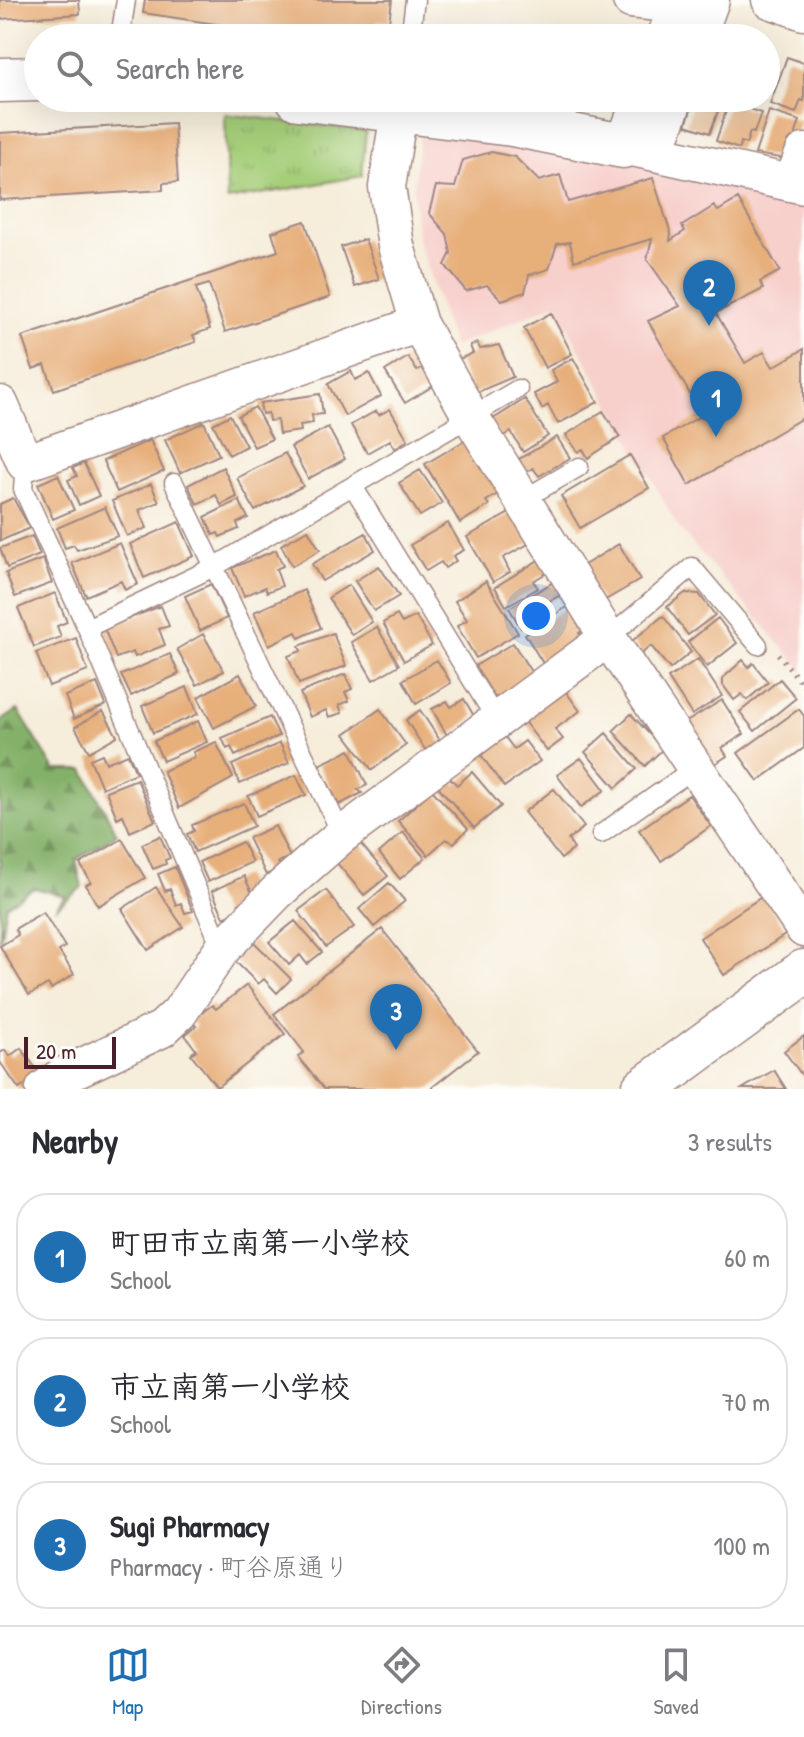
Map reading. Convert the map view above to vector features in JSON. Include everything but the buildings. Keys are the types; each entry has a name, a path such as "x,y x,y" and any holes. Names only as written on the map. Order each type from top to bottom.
{"street":[{"path":"631,0 677,5 670,24"},
{"path":"702,24 711,0"},
{"path":"770,0 804,12"},
{"path":"0,80 24,79"},
{"path":"399,112 387,187 396,246 419,324 471,417 608,638 804,929"},
{"path":"441,112 639,150 800,174"},
{"path":"639,150 640,112"},
{"path":"639,150 665,112"},
{"path":"0,404 25,463 419,324"},
{"path":"44,1089 62,1076 162,1029 179,1013 222,949 277,892 342,835 608,638"},
{"path":"666,1078 804,972"}],"lane":[{"path":"122,24 126,0"},
{"path":"412,24 415,0"},
{"path":"87,628 214,567 354,488 518,389"},
{"path":"25,463 23,489 87,628 222,949"},
{"path":"522,500 579,467"},
{"path":"174,483 342,835"},
{"path":"354,488 496,719"},
{"path":"608,638 692,567 758,645"},
{"path":"601,834 696,767"}],"shaded area":[{"path":"428,129 513,138 804,201 804,672 678,527 555,304 453,347 418,239 413,190 420,137"}],"green space":[{"path":"225,114 366,131 362,176 227,200"},
{"path":"18,710 55,770 84,770 117,834 76,860 82,887 55,909 65,896 34,888 6,906 0,941 0,722"}],"place":[{"name":"市立南第一小学校","path":"709,326"},
{"name":"町田市立南第一小学校","path":"716,437"},
{"name":"Sugi Pharmacy","path":"396,1050"}]}
